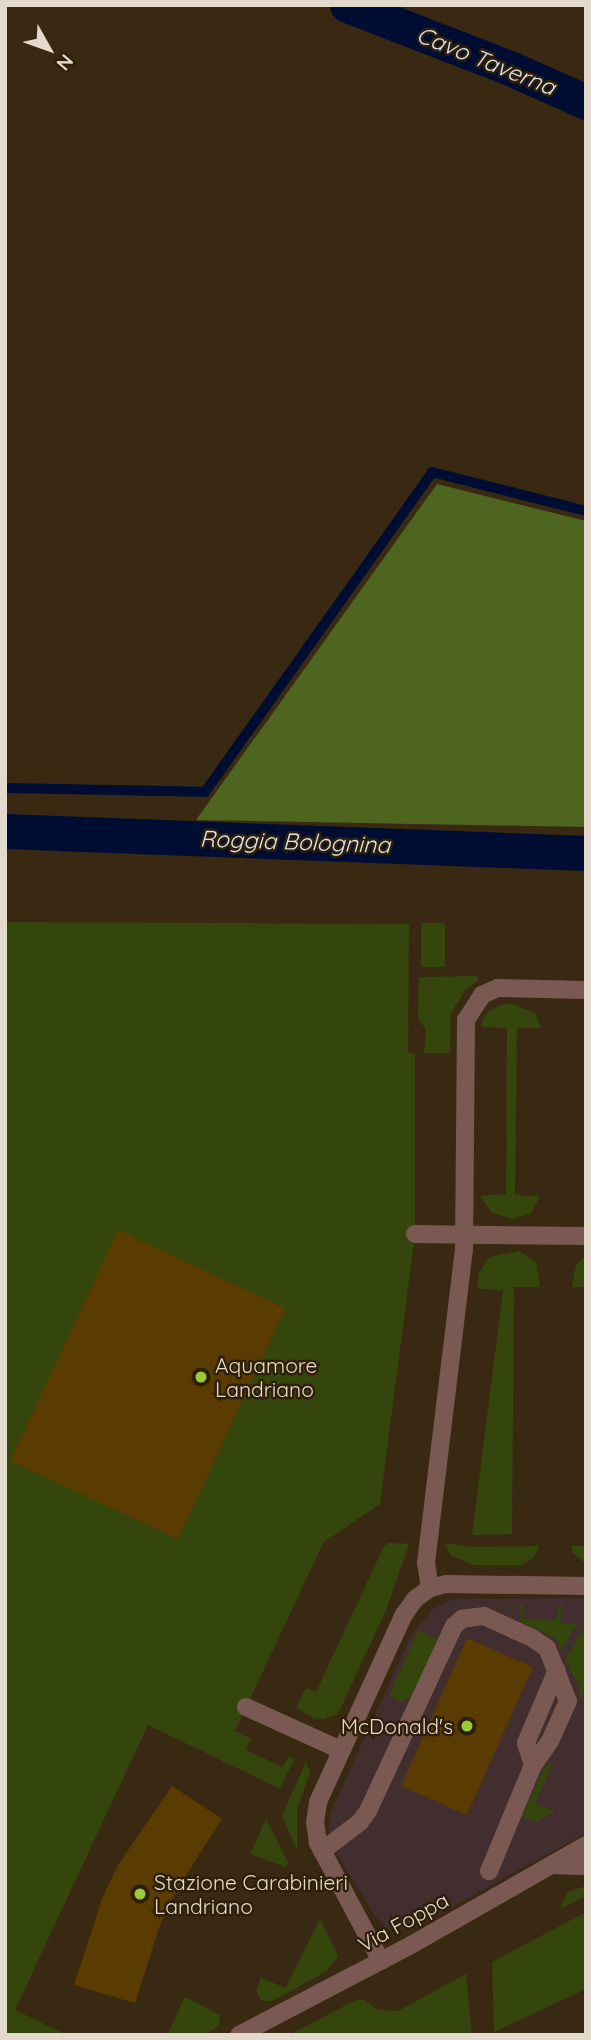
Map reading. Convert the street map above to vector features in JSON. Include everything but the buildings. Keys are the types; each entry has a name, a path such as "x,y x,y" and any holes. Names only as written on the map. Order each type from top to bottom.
{"street":[{"path":"430,1588 426,1563 464,1234 466,1020 482,995 498,988 586,990"},
{"path":"415,1234 586,1236"},
{"path":"381,1961 322,1851 314,1822 318,1802 403,1616 415,1600 430,1588 446,1584 586,1586"},
{"path":"322,1851 360,1822 368,1811 447,1637 462,1619 484,1616 533,1638 547,1648 568,1701 550,1741 533,1765 489,1871"},
{"path":"246,1707 341,1750"},
{"name":"Via Foppa","path":"239,2035 381,1961 586,1845"},
{"path":"552,1865 586,1866"}],"shaded area":[{"path":"586,1598 586,1833 412,1929 387,1928 375,1916 335,1851 329,1830 330,1814 411,1635 433,1609 452,1599"}],"green space":[{"path":"437,484 586,521 586,827 196,820"},
{"name":"Aquamore Landriano","path":"5,922 409,924 408,1053 415,1054 415,1234 380,1504 323,1543 235,1731 251,1739 246,1750 283,1767 289,1756 294,1759 280,1789 148,1725 15,2010 67,2035 5,2035"},
{"path":"421,923 445,923 445,967 421,967"},
{"path":"478,976 478,981 466,989 451,1013 450,1053 424,1053 426,1029 418,1019 419,977"},
{"path":"512,1004 535,1013 541,1028 517,1028 515,1195 540,1196 531,1213 512,1219 491,1212 480,1196 506,1194 507,1028 482,1027 482,1021 489,1011 501,1005"},
{"path":"519,1251 536,1262 540,1287 514,1287 512,1534 472,1535 503,1291 477,1288 479,1273 489,1257"},
{"path":"586,1255 586,1287 572,1287 576,1265"},
{"path":"389,1543 409,1544 387,1608 338,1714 325,1719 314,1718 296,1708 306,1688 316,1692 384,1546"},
{"path":"445,1543 472,1547 539,1546 534,1557 522,1565 473,1565 450,1555"},
{"path":"571,1546 586,1546 586,1564 573,1553"},
{"path":"520,1605 523,1605 523,1619 557,1620 558,1606 561,1606 561,1624 577,1624 561,1651 556,1639 521,1622"},
{"path":"586,1624 586,1685 579,1701 580,1687 565,1660"},
{"path":"418,1631 437,1640 415,1693 402,1702 389,1695"},
{"path":"306,1762 310,1773 297,1809 297,1850 282,1816"},
{"path":"553,1762 535,1803 555,1811 537,1822 522,1816 544,1768"},
{"path":"266,1819 289,1864 285,1867 250,1854"},
{"path":"586,1886 586,1896 560,1909 568,1892"},
{"path":"586,1912 586,1989 494,2032 492,1962"},
{"path":"320,1919 338,1956 327,1971 272,2001 262,2001 256,1991 261,1978 286,1988"},
{"path":"466,1974 472,2035 289,2035 356,2000 365,2000 376,2009 398,2011"},
{"path":"185,1997 220,2015 219,2026 204,2035 167,2035"}],"waterway":[{"name":"Cavo Taverna","path":"347,5 512,69 586,102"},
{"path":"5,788 205,792 432,472 586,511"},
{"name":"Roggia Bolognina","path":"5,831 586,853"}],"place":[{"name":"Aquamore Landriano","path":"201,1377"},
{"name":"McDonald's","path":"467,1726"},
{"name":"Stazione Carabinieri Landriano","path":"140,1894"}]}
